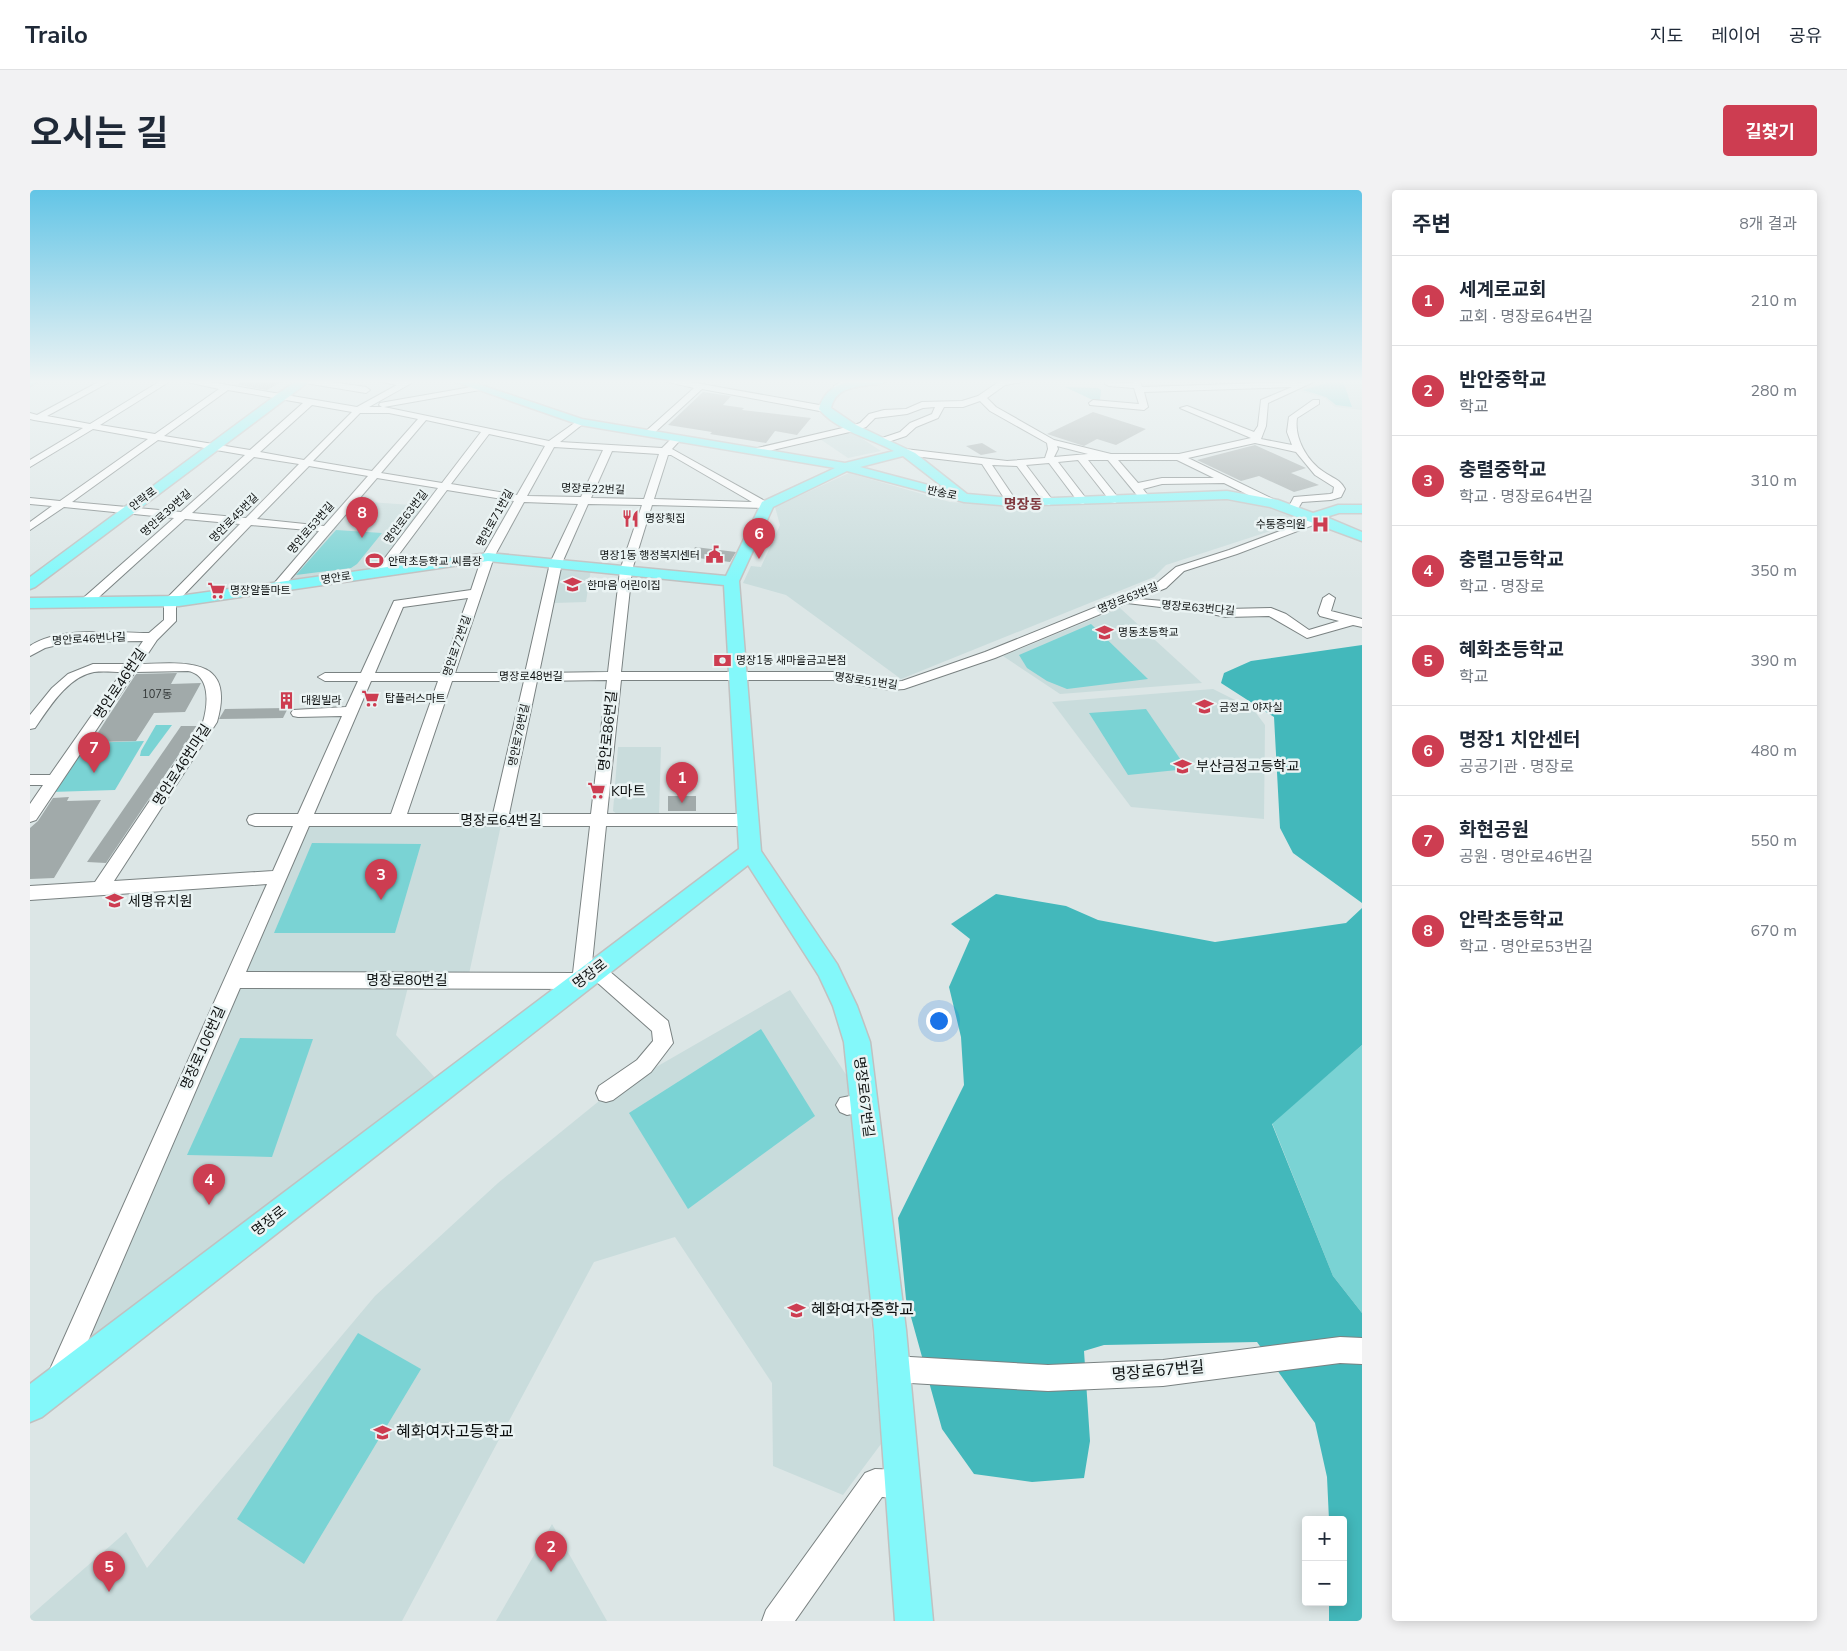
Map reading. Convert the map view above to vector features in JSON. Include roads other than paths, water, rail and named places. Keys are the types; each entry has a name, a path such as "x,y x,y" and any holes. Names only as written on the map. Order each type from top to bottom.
{"main road":[{"name":"안락로","path":"30,584 213,447"},
{"name":"반송로","path":"735,447 848,466 927,490 964,498 1012,502 1049,502 1227,495 1273,503 1362,537"},
{"path":"895,447 906,452 964,498"},
{"path":"750,852 731,581 767,505 848,466 906,452"},
{"path":"1316,518 1338,508 1362,509"},
{"name":"명안로","path":"30,604 170,602 488,557 731,581"},
{"name":"명장로","path":"30,1405 750,852"},
{"name":"명장로67번길","path":"750,852 830,971 845,1006 857,1042 856,1104 893,1369 914,1621"}],"street":[{"path":"30,464 59,447"},
{"path":"30,527 142,447"},
{"name":"명장로22번길","path":"213,447 520,499 767,505"},
{"name":"명안로39번길","path":"85,603 260,447"},
{"name":"명안로45번길","path":"170,602 322,447"},
{"name":"명안로53번길","path":"277,587 398,447"},
{"name":"명안로63번길","path":"381,571 473,447"},
{"name":"명안로71번길","path":"488,557 550,447"},
{"path":"592,447 673,452 767,505"},
{"path":"664,452 669,447"},
{"name":"반송로","path":"756,450 770,447"},
{"path":"1052,447 1049,455 1051,460 1084,501"},
{"path":"1070,447 1111,457 1145,498"},
{"path":"906,452 928,453 986,463 1020,464 1080,457 1178,457 1220,447"},
{"path":"1289,447 1297,449 1314,468 1336,482 1340,489 1337,494 1331,497 1298,499 1292,510"},
{"name":"명안로78번길","path":"500,820 556,563 609,448"},
{"name":"명안로86번길","path":"588,976 598,820 626,570 664,452"},
{"path":"30,453 47,454"},
{"path":"1080,457 1115,500"},
{"path":"1178,457 1273,503"},
{"path":"986,463 1012,502"},
{"path":"1020,464 1049,502"},
{"path":"1136,487 1162,481 1225,481"},
{"path":"30,501 326,529"},
{"name":"명장로63번길","path":"990,655 1162,585 1173,573 1180,569 1233,552 1316,518"},
{"name":"명안로72번길","path":"398,820 488,557"},
{"name":"명장로106번길","path":"55,1385 398,604 475,594"},
{"name":"명장로63번다길","path":"1329,598 1324,613 1358,622"},
{"name":"명장로63번다길","path":"1127,599 1134,602 1202,608 1226,613 1270,612 1282,617 1307,634 1358,622"},
{"name":"명안로46번길","path":"30,816 152,637 170,621 170,602"},
{"name":"명안로46번나길","path":"30,652 46,641 61,638 152,637"},
{"name":"명장로51번길","path":"737,676 834,676 890,686 904,685 990,655"},
{"name":"명안로46번마길","path":"32,719 65,680 74,674 93,668 188,667 202,671 209,678 214,713 210,722 100,889"},
{"name":"명장로48번길","path":"325,677 737,676"},
{"path":"298,713 351,711"},
{"path":"30,780 55,780"},
{"name":"명장로64번길","path":"255,820 748,820"},
{"path":"30,893 278,877"},
{"path":"588,976 661,1027 663,1043 644,1066 606,1093"},
{"name":"명장로80번길","path":"233,980 588,976"},
{"name":"명장로67번길","path":"893,1369 1048,1378 1163,1373 1340,1350 1362,1351"},
{"path":"777,1621 875,1483 903,1484"}],"place":[{"name":"명장횟집","path":"631,518"},
{"name":"수통증의원","path":"1320,524"},
{"name":"안락초등학교","path":"362,538"},
{"name":"명장1동 행정복지센터","path":"714,555"},
{"name":"명장1 치안센터","path":"759,559"},
{"name":"안락초등학교 씨름장","path":"374,561"},
{"name":"한마음 어린이집","path":"573,585"},
{"name":"명장알뜰마트","path":"216,590"},
{"name":"명동초등학교","path":"1104,632"},
{"name":"명장1동 새마을금고본점","path":"722,660"},
{"name":"탑플러스마트","path":"371,698"},
{"name":"대원빌라","path":"287,700"},
{"name":"금정고 야자실","path":"1205,707"},
{"name":"부산금정고등학교","path":"1182,766"},
{"name":"화현공원","path":"94,773"},
{"name":"K마트","path":"597,791"},
{"name":"세계로교회","path":"682,803"},
{"name":"충렬중학교","path":"381,900"},
{"name":"세명유치원","path":"114,901"},
{"name":"충렬고등학교","path":"209,1205"},
{"name":"혜화여자중학교","path":"797,1310"},
{"name":"혜화여자고등학교","path":"382,1432"},
{"name":"반안중학교","path":"551,1572"},
{"name":"혜화초등학교","path":"109,1592"}],"district":[{"name":"명장동","path":"1023,504"}]}
